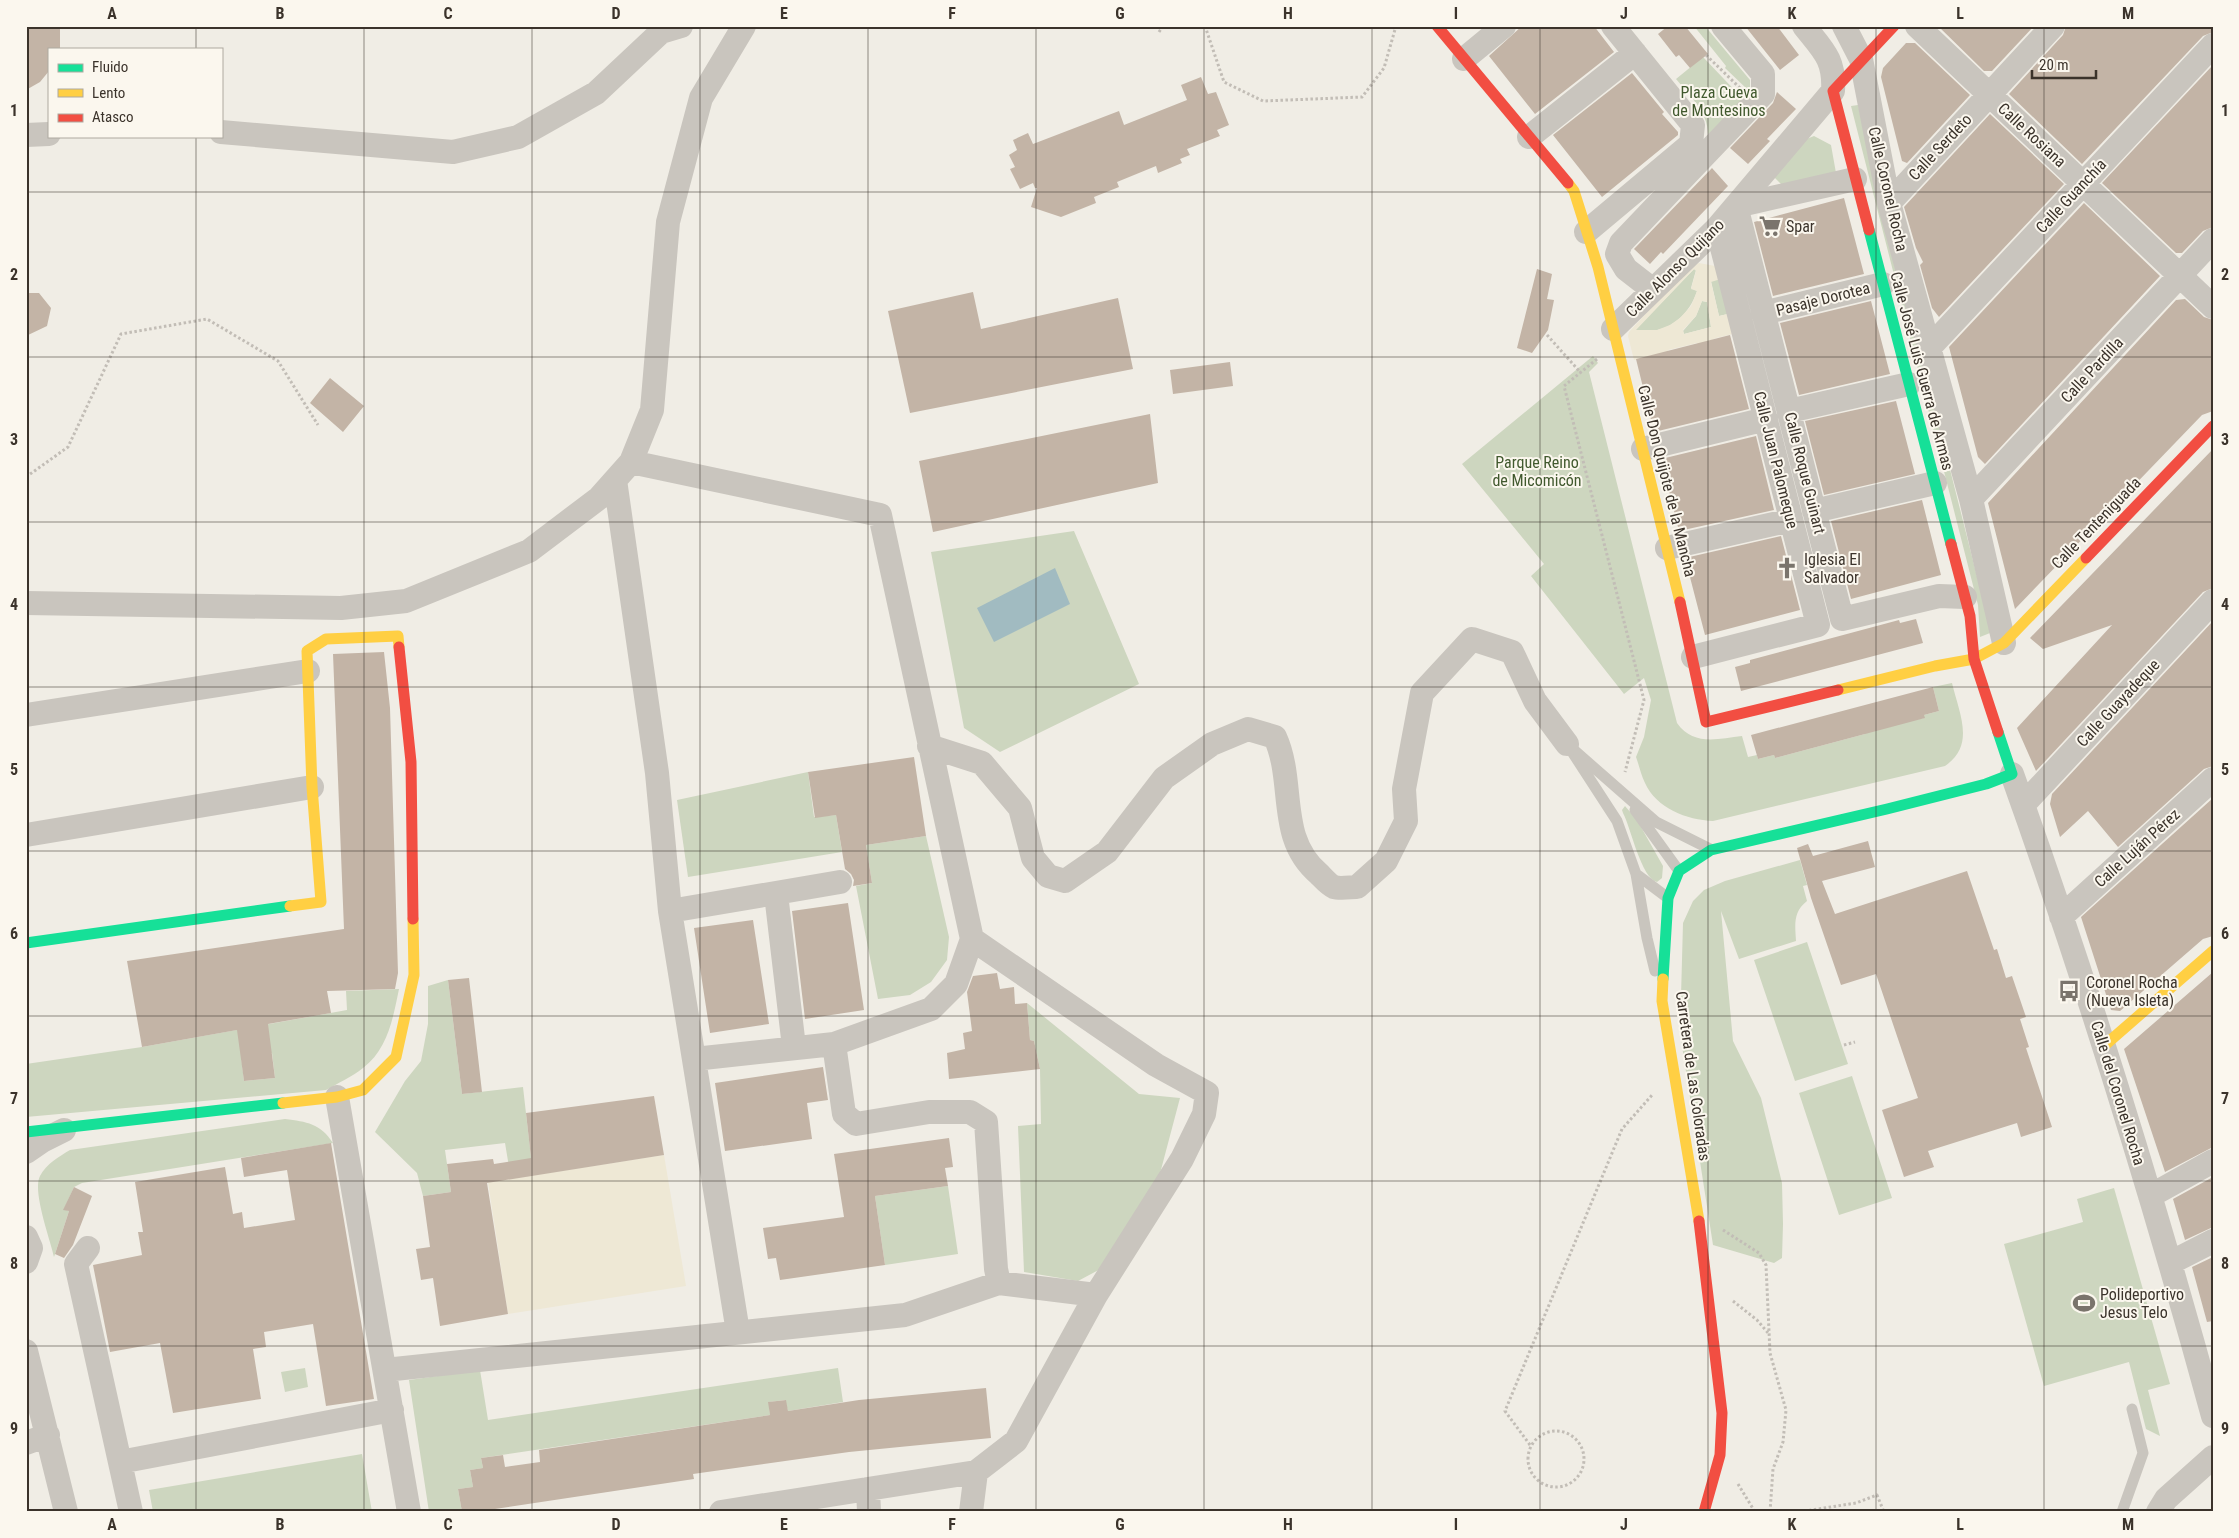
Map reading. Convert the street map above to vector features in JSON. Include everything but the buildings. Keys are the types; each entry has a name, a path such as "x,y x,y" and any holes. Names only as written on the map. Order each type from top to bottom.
{"street":[{"path":"222,132 453,152 518,137 596,93 661,32 681,26"},
{"path":"26,604 341,608 406,601 529,551 600,498 630,462 652,410 670,213 701,98 744,26"},
{"name":"Calle Don Quijote de la Mancha","path":"1437,26 1574,191 1598,268 1693,657 1706,722 1935,666 1974,659"},
{"path":"1464,59 1504,26"},
{"path":"1586,232 1691,144 1693,125 1613,26"},
{"path":"1653,290 1626,269 1617,254 1621,243 1763,94 1763,74 1723,26"},
{"path":"1804,26 1826,53 1834,73 1832,91"},
{"name":"Calle Coronel Rocha","path":"1844,26 1861,59 1889,203 1971,499 2004,643"},
{"path":"1832,91 1894,26"},
{"name":"Calle Rosiana","path":"1917,26 2213,307"},
{"name":"Calle Serdeto","path":"1889,203 2053,26"},
{"name":"Calle Guanchía","path":"1930,347 2213,45"},
{"path":"1529,137 1634,53"},
{"name":"Calle José Luis Guerra de Armas","path":"1832,91 1970,616 1974,659"},
{"name":"Calle Alonso Quijano","path":"1613,329 1717,228 1832,91"},
{"path":"26,135 48,134"},
{"name":"Calle Alonso Quijano","path":"1736,206 1856,179"},
{"name":"Calle Roque Guinart","path":"1736,206 1842,619 1939,596 1965,597"},
{"name":"Calle Juan Palomeque","path":"1693,657 1818,625 1717,228"},
{"name":"Calle Pardilla","path":"1971,499 2213,240"},
{"name":"Pasaje Dorotea","path":"1763,314 1883,284"},
{"path":"1789,412 1909,384"},
{"path":"1642,449 1766,419"},
{"name":"Calle Tenteniguada","path":"1974,659 2004,643 2213,426"},
{"path":"630,462 880,516 972,939 956,984 931,1009 834,1044 794,1047 694,1060"},
{"path":"615,480 657,773 670,911 738,1332"},
{"path":"1814,511 1935,483"},
{"path":"1667,548 1791,520"},
{"name":"Calle Guayadeque","path":"2023,805 2213,601"},
{"path":"26,943 321,902 312,787 307,651 326,639 398,636 411,762 414,975 396,1057 363,1090 337,1097 26,1132"},
{"path":"929,746 982,763 1020,808 1033,858 1048,876 1065,881 1107,852 1164,778 1212,744 1248,729 1275,738 1283,754 1288,818 1306,864 1334,887 1357,887 1386,861 1406,821 1404,789 1422,693 1472,639 1512,652 1535,701 1567,744"},
{"name":"Calle del Coronel Rocha","path":"1974,659 2104,1044 2170,1263 2213,1416"},
{"path":"26,715 308,671"},
{"path":"1679,871 1711,850 1887,810 1986,784 2012,774"},
{"name":"Calle Luján Pérez","path":"2061,917 2213,780"},
{"path":"26,835 312,787"},
{"name":"Carretera de Las Coloradas","path":"1679,871 1668,898 1662,1001 1699,1221 1722,1413 1720,1455 1708,1507 1704,1512"},
{"path":"670,911 840,882"},
{"path":"776,894 794,1047"},
{"path":"721,1512 868,1500 976,1472 1016,1441 1096,1295 1182,1159 1204,1114 1208,1093 1156,1064 972,939"},
{"path":"2104,1044 2213,952"},
{"path":"834,1044 844,1114 856,1124 929,1112 970,1112 986,1122 996,1269 999,1283"},
{"path":"337,1097 409,1512"},
{"path":"26,1152 42,1141 68,1128"},
{"path":"2150,1196 2213,1161"},
{"path":"26,1237 31,1248 26,1262"},
{"path":"2170,1263 2213,1241"},
{"path":"88,1248 76,1264 131,1512"},
{"path":"385,1370 905,1315 999,1283 1096,1295"},
{"path":"26,1351 37,1439 66,1512"},
{"path":"120,1462 392,1410"},
{"path":"2158,1512 2166,1499 2213,1457"},
{"path":"971,1512 976,1472"}],"lane":[{"path":"1567,744 1656,822 1711,850"},
{"path":"1567,744 1617,821 1636,874 1647,938 1662,1001"},
{"path":"1620,791 1679,871"},
{"path":"1636,874 1668,898"},
{"path":"2122,1512 2143,1453 2132,1409"}],"path":[{"path":"1159,32 1163,26"},
{"path":"1205,26 1224,82 1263,100 1362,97 1384,68 1396,26"},
{"path":"1706,55 1755,103"},
{"path":"26,477 68,446 121,334 207,319 278,362 318,425"},
{"path":"1547,335 1581,372"},
{"path":"1618,352 1602,355 1564,386 1644,700 1620,791"},
{"path":"1844,1045 1855,1042"},
{"path":"1530,1445 1505,1411 1622,1129 1674,1072"},
{"path":"1699,1221 1728,1232 1759,1253 1766,1265 1770,1353 1786,1410 1783,1442 1773,1469 1770,1512"},
{"path":"1729,1299 1757,1320 1769,1335"},
{"path":"1560,1430 1569,1433 1581,1446 1584,1464 1581,1473 1566,1486 1546,1486 1531,1474 1527,1455 1530,1445 1543,1433 1560,1430"},
{"path":"1799,1512 1856,1502 1877,1495 1884,1512"}],"green space":[{"path":"1694,26 1705,26 1750,80 1750,87 1747,89 1725,68 1726,66"},
{"name":"Plaza Cueva de Montesinos","path":"1703,57 1744,100 1708,136 1702,112 1693,98 1676,79"},
{"path":"1858,105 1988,620 1995,631 1980,637 1978,605 1851,106"},
{"path":"1814,136 1831,145 1836,173 1783,186 1773,176 1804,140"},
{"path":"1694,269 1696,270 1691,288 1697,291 1682,317 1665,328 1656,331 1635,330"},
{"path":"1724,278 1732,313 1719,316 1711,281"},
{"path":"1702,301 1707,302 1711,327 1684,334 1683,331 1696,316"},
{"name":"Parque Reino de Micomicón","path":"1593,356 1598,363 1589,372 1677,723 1683,730 1690,735 1706,739 1742,736 1748,757 1757,755 1758,759 1774,755 1775,758 1865,734 1865,731 1924,718 1924,715 1939,711 1933,687 1952,683 1961,717 1963,738 1954,758 1945,766 1713,821 1693,818 1673,811 1664,806 1650,792 1636,757 1644,737 1651,700 1644,678 1624,694 1531,576 1544,564 1462,464"},
{"path":"1074,531 1139,684 1000,752 964,728 931,552"},
{"path":"808,772 814,817 836,815 842,852 688,877 677,800"},
{"path":"1625,806 1637,820 1663,866 1662,878 1657,882 1651,879 1641,862 1622,810"},
{"path":"926,836 949,937 947,960 931,982 910,995 878,999 856,886 872,883 866,845"},
{"path":"1800,860 1807,885 1803,886 1807,901 1802,905 1797,914 1795,924 1796,941 1739,959 1721,911 1733,1041 1761,1098 1782,1183 1782,1258 1774,1263 1713,1245 1680,1033 1683,923 1693,901 1704,890 1725,881"},
{"path":"1807,942 1848,1064 1795,1081 1754,960"},
{"path":"448,980 462,1094 523,1087 533,1175 511,1179 505,1143 445,1150 451,1192 423,1196 417,1173 375,1132 405,1081 421,1061 428,1024 428,986"},
{"path":"399,989 388,1032 378,1052 359,1071 326,1090 26,1117 26,1064 142,1047 347,1010 346,991","holes":["272,1053 275,1078 244,1081 241,1056"]},
{"path":"1027,1003 1139,1094 1180,1098 1158,1181 1106,1266 1078,1281 1024,1272 1018,1126 1041,1124 1040,1069 1034,1041 1030,1040"},
{"path":"1852,1076 1892,1198 1839,1215 1799,1093"},
{"path":"285,1119 300,1121 318,1127 333,1143 82,1183 74,1187 64,1209 69,1211 54,1257 42,1215 38,1183 40,1176 46,1168 70,1150"},
{"path":"948,1186 958,1254 885,1265 875,1196"},
{"name":"Polideportivo Jesus Telo","path":"2114,1188 2170,1384 2148,1390 2160,1436 2146,1429 2129,1362 2044,1386 2004,1244 2083,1222 2077,1199"},
{"path":"305,1368 308,1387 285,1392 281,1372"},
{"path":"838,1368 843,1402 788,1411 785,1400 769,1402 770,1415 481,1458 483,1468 470,1470 473,1487 458,1489 462,1512 429,1512 409,1380 480,1370 488,1420"},
{"path":"362,1454 372,1512 153,1512 149,1490"}],"shaded area":[{"path":"1699,263 1715,266 1724,278 1711,282 1719,316 1732,313 1737,333 1716,338 1698,346 1697,343 1668,350 1669,355 1650,356 1634,360 1628,336 1629,332 1689,267","holes":["1694,269 1696,271 1691,289 1697,291 1691,306 1680,318 1670,325 1657,330 1636,330","1702,301 1707,302 1711,327 1684,334 1683,330 1696,316"]},
{"path":"664,1155 686,1286 508,1314 488,1182"}],"water":[{"path":"1055,568 1070,604 994,642 977,608"}],"traffic: fast":[{"path":"1869,230 1951,544"},
{"path":"1663,979 1668,898 1679,871 1711,850 1887,809 1986,784 2012,774 1998,732"},
{"path":"26,943 290,906"},
{"path":"26,1132 283,1103"}],"traffic: slow":[{"path":"1568,183 1574,191 1598,267 1680,602"},
{"path":"1838,690 1935,666 1974,659 2004,643 2086,558"},
{"path":"290,906 321,902 312,787 307,651 326,639 398,636 399,647"},
{"path":"283,1103 337,1097 363,1090 396,1057 414,975 413,919"},
{"path":"2105,1045 2213,951"},
{"path":"1663,979 1662,1001 1699,1221"}],"traffic: jam":[{"path":"1437,26 1568,183"},
{"path":"1869,230 1833,91 1894,26"},
{"path":"2086,558 2213,426"},
{"path":"1951,544 1970,616 1974,659 1998,732"},
{"path":"1680,602 1706,722 1838,690"},
{"path":"399,647 411,762 413,919"},
{"path":"1699,1221 1722,1413 1720,1455 1704,1512"}],"place":[{"name":"Spar","path":"1770,226"},
{"name":"Iglesia El Salvador","path":"1787,568"},
{"name":"Coronel Rocha (Nueva Isleta)","path":"2069,991"},
{"name":"Polideportivo Jesus Telo","path":"2084,1303"}]}
